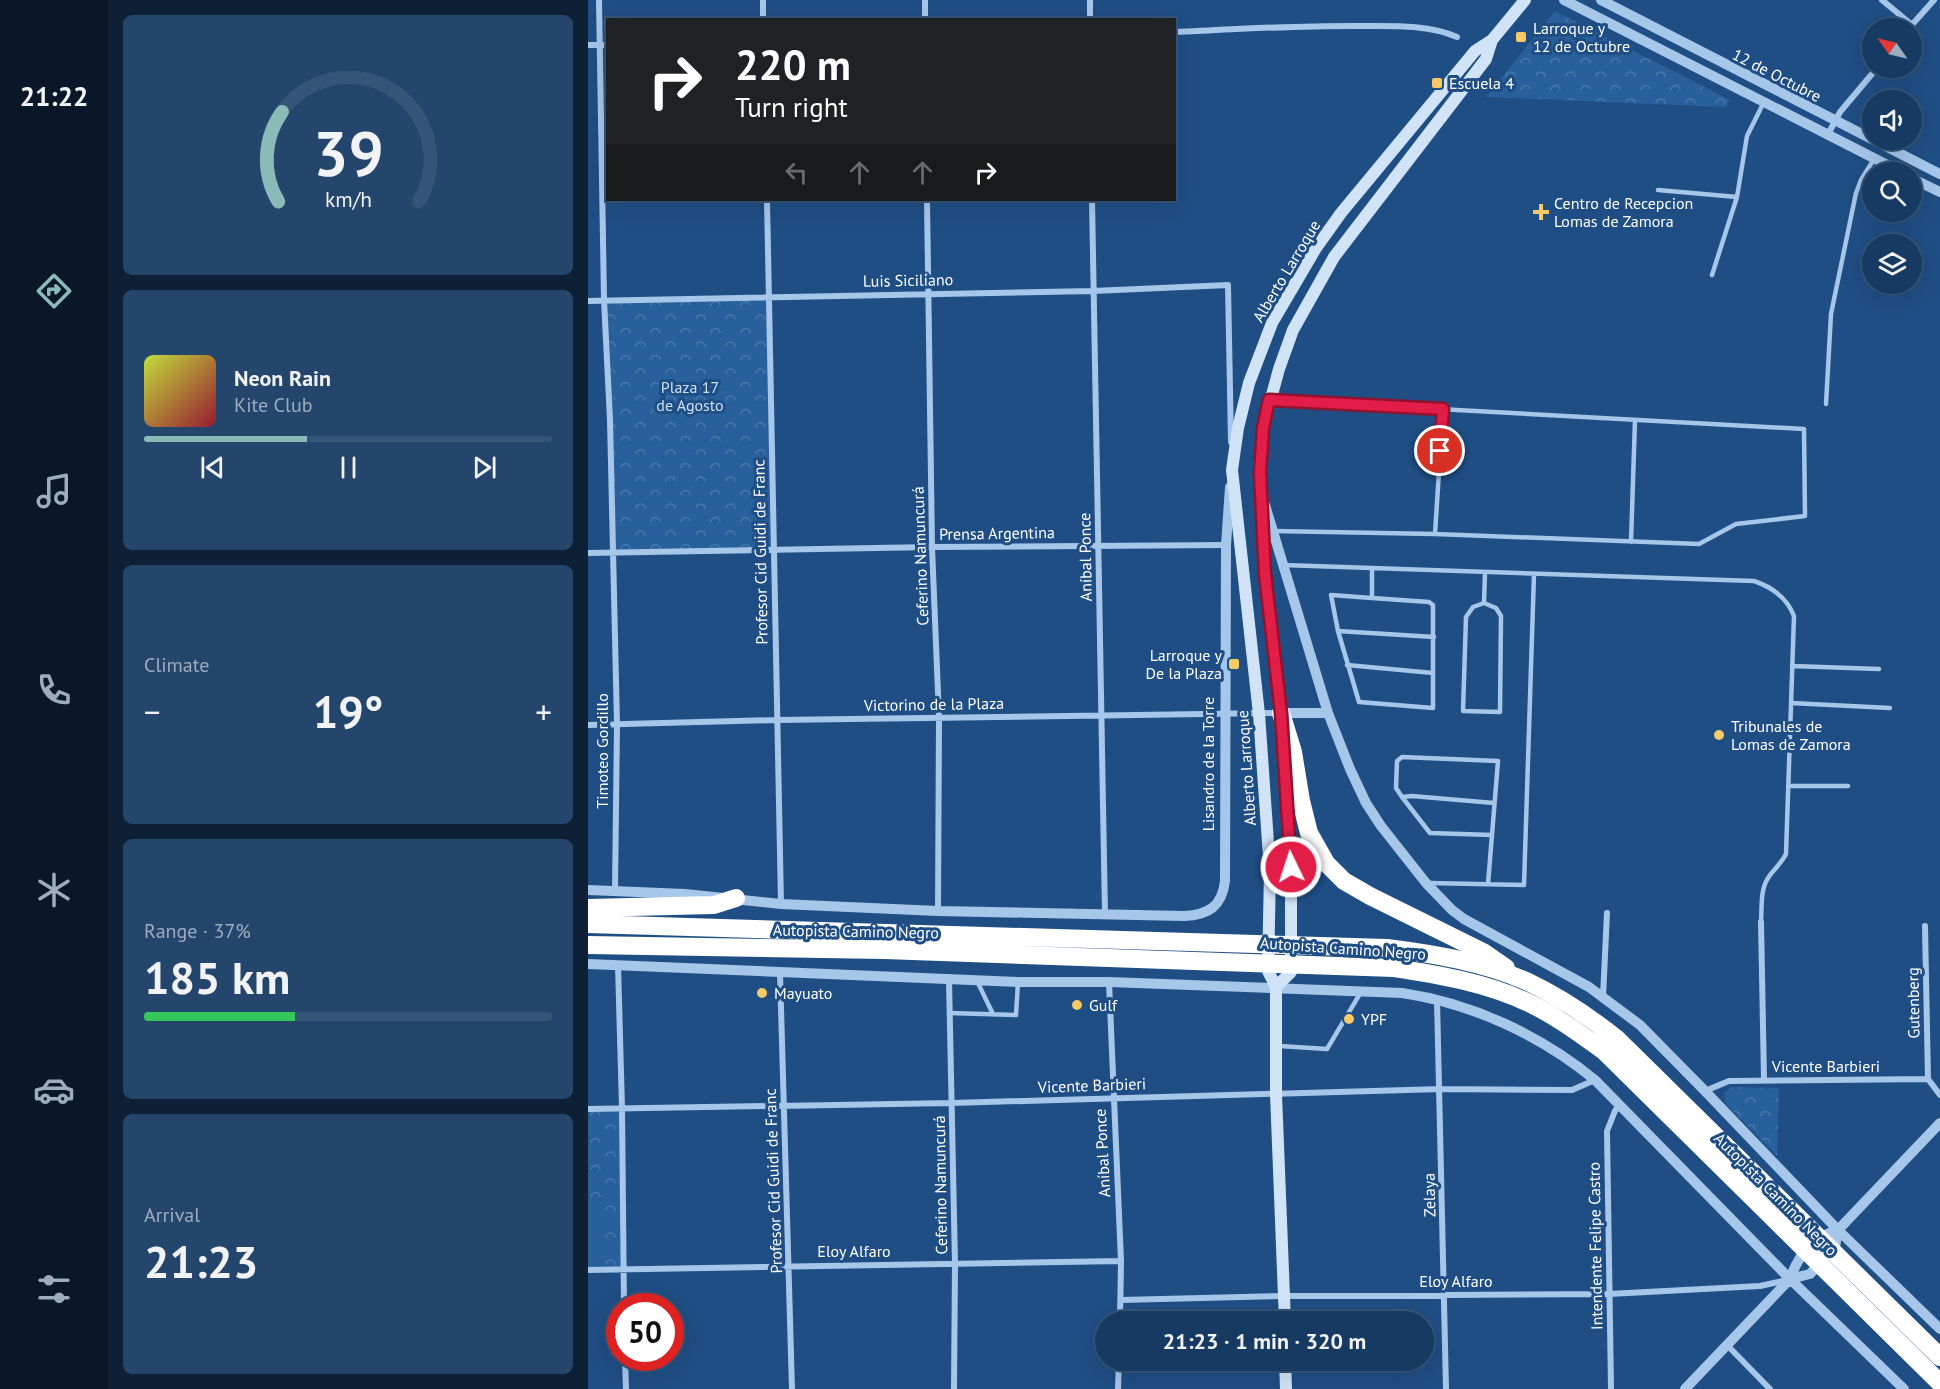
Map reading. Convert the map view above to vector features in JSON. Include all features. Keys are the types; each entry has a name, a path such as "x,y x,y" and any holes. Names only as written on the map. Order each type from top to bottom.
{"highway":[{"path":"1281,713 1293,752 1301,801 1310,833 1326,863 1344,880 1370,896 1483,952 1525,981"},
{"path":"588,908 714,905 736,898"},
{"name":"Autopista Camino Negro","path":"588,924 1387,948 1426,953 1470,963 1525,981 1587,1016 1616,1038 1786,1219 1848,1281 1940,1383"},
{"name":"Autopista Camino Negro","path":"588,945 873,950 1200,960 1395,968 1443,975 1484,985 1530,1004 1572,1028 1604,1051 1786,1219"},
{"name":"Autopista Camino Negro","path":"1848,1281 1940,1357"}],"main road":[{"name":"Alberto Larroque","path":"1492,40 1485,59 1334,257 1293,330 1269,400 1263,428 1261,493 1265,574 1281,713 1292,916 1291,972 1276,987 1269,971 1270,870 1259,714 1232,464 1249,383 1272,323 1316,248 1341,213 1475,51 1492,40 1525,0"},
{"path":"1276,987 1276,1094 1285,1311"},
{"path":"1285,1371 1286,1389"}],"street":[{"name":"Timoteo Gordillo","path":"599,0 604,300 610,420 617,724 615,891"},
{"path":"763,0 763,18"},
{"path":"925,0 925,18"},
{"path":"1090,0 1090,18"},
{"name":"12 de Octubre","path":"1564,0 1763,104 1880,162"},
{"name":"12 de Octubre","path":"1601,0 1940,174"},
{"path":"1882,0 1901,18"},
{"path":"1918,18 1934,0"},
{"path":"1176,32 1319,26 1397,27 1444,32 1456,38"},
{"path":"588,45 606,45"},
{"path":"1827,136 1834,121 1868,78"},
{"path":"1922,183 1940,192"},
{"name":"Profesor Cid Guidi de Franc","path":"767,201 781,904"},
{"name":"Ceferino Namuncurá","path":"927,201 932,547 939,717 938,911"},
{"name":"Aníbal Ponce","path":"1092,201 1105,914"},
{"name":"Lisandro de la Torre","path":"1105,914 1197,915 1218,904 1223,896 1225,881 1226,545 1232,464 1228,285"},
{"name":"Luis Siciliano","path":"588,301 928,292 1093,291 1228,285"},
{"path":"1261,493 1328,713 1350,769 1366,803 1381,826 1426,883 1452,910 1472,924 1572,977 1604,997 1640,1025 1839,1230 1940,1329"},
{"name":"Prensa Argentina","path":"588,553 1226,545"},
{"path":"1281,713 1328,713"},
{"name":"Victorino de la Plaza","path":"588,724 1281,713"},
{"path":"588,890 736,898 781,904 938,911 1105,914"},
{"path":"1604,997 1606,913"},
{"path":"1761,922 1764,1079"},
{"name":"Gutenberg","path":"1925,926 1928,1079"},
{"path":"588,964 977,981 1109,982 1402,993 1464,1008 1526,1035 1561,1054 1595,1080 1790,1279 1904,1389"},
{"path":"618,965 624,1293"},
{"name":"Profesor Cid Guidi de Franc","path":"780,973 792,1389"},
{"name":"Ceferino Namuncurá","path":"949,980 955,1264 954,1389"},
{"name":"Aníbal Ponce","path":"1109,982 1121,1261 1120,1311"},
{"name":"Zelaya","path":"1437,1000 1441,1089 1446,1389"},
{"name":"Vicente Barbieri","path":"1705,1091 1729,1081 1764,1079 1928,1079"},
{"path":"1928,1079 1940,1095"},
{"name":"Vicente Barbieri","path":"588,1109 952,1103 1441,1089 1572,1090 1595,1080"},
{"name":"Intendente Felipe Castro","path":"1611,1389 1607,1131 1619,1105"},
{"path":"1790,1279 1810,1274 1835,1247 1839,1230 1940,1123"},
{"path":"1685,1389 1790,1279 1797,1261 1822,1234 1839,1230"},
{"name":"Eloy Alfaro","path":"588,1270 1121,1261"},
{"name":"Eloy Alfaro","path":"1121,1300 1285,1296 1609,1294 1760,1286 1790,1279"},
{"path":"1727,1345 1770,1389"},
{"path":"625,1371 626,1389"},
{"path":"1118,1389 1119,1371"}],"lane":[{"path":"1712,275 1737,197 1747,136 1763,104"},
{"path":"1826,404 1834,292 1856,193 1874,159"},
{"path":"1658,190 1737,197"},
{"path":"1269,400 1804,429 1805,516 1736,524 1699,544 1435,534 1273,531"},
{"path":"1435,534 1443,409"},
{"path":"1631,542 1635,420"},
{"path":"1283,565 1754,581 1767,585 1789,604 1794,616 1786,854 1764,887 1761,922"},
{"path":"1372,568 1372,598"},
{"path":"1484,603 1485,572"},
{"path":"1426,883 1524,885 1534,574"},
{"path":"1331,595 1372,598 1429,602 1433,605 1433,708 1359,702 1347,665 1331,595"},
{"path":"1484,603 1496,608 1501,616 1500,712 1463,711 1466,617 1473,607 1484,603"},
{"path":"1338,630 1434,637"},
{"path":"1347,665 1433,673"},
{"path":"1792,666 1879,669"},
{"path":"1791,703 1890,708"},
{"path":"1488,884 1492,834 1497,761 1402,757 1398,761 1396,788 1430,833 1492,834"},
{"path":"1788,786 1848,786"},
{"path":"1402,797 1494,803"},
{"path":"977,981 993,1014"},
{"path":"949,1013 1016,1015 1018,982"},
{"path":"1276,1045 1327,1049 1362,991"}],"green space":[{"path":"1555,11 1730,100 1725,107 1486,97"},
{"name":"Plaza 17 de Agosto","path":"769,297 774,549 613,552 604,300"},
{"path":"1732,1087 1779,1088 1777,1156 1726,1104 1724,1093"},
{"path":"622,1108 623,1268 588,1270 588,1109"},
{"path":"588,1203 603,1203 604,1252 588,1252"}],"place":[{"name":"Larroque y 12 de Octubre","path":"1521,37"},
{"name":"Escuela 4","path":"1437,83"},
{"name":"Centro de Recepcion Lomas de Zamora","path":"1541,212"},
{"name":"Larroque y De la Plaza","path":"1234,664"},
{"name":"Tribunales de Lomas de Zamora","path":"1719,735"},
{"name":"Mayuato","path":"762,993"},
{"name":"Gulf","path":"1077,1005"},
{"name":"YPF","path":"1349,1019"}],"route":[{"path":"1291,867 1281,713 1265,574 1260,473 1263,428 1269,400 1443,409 1440,451"}]}
